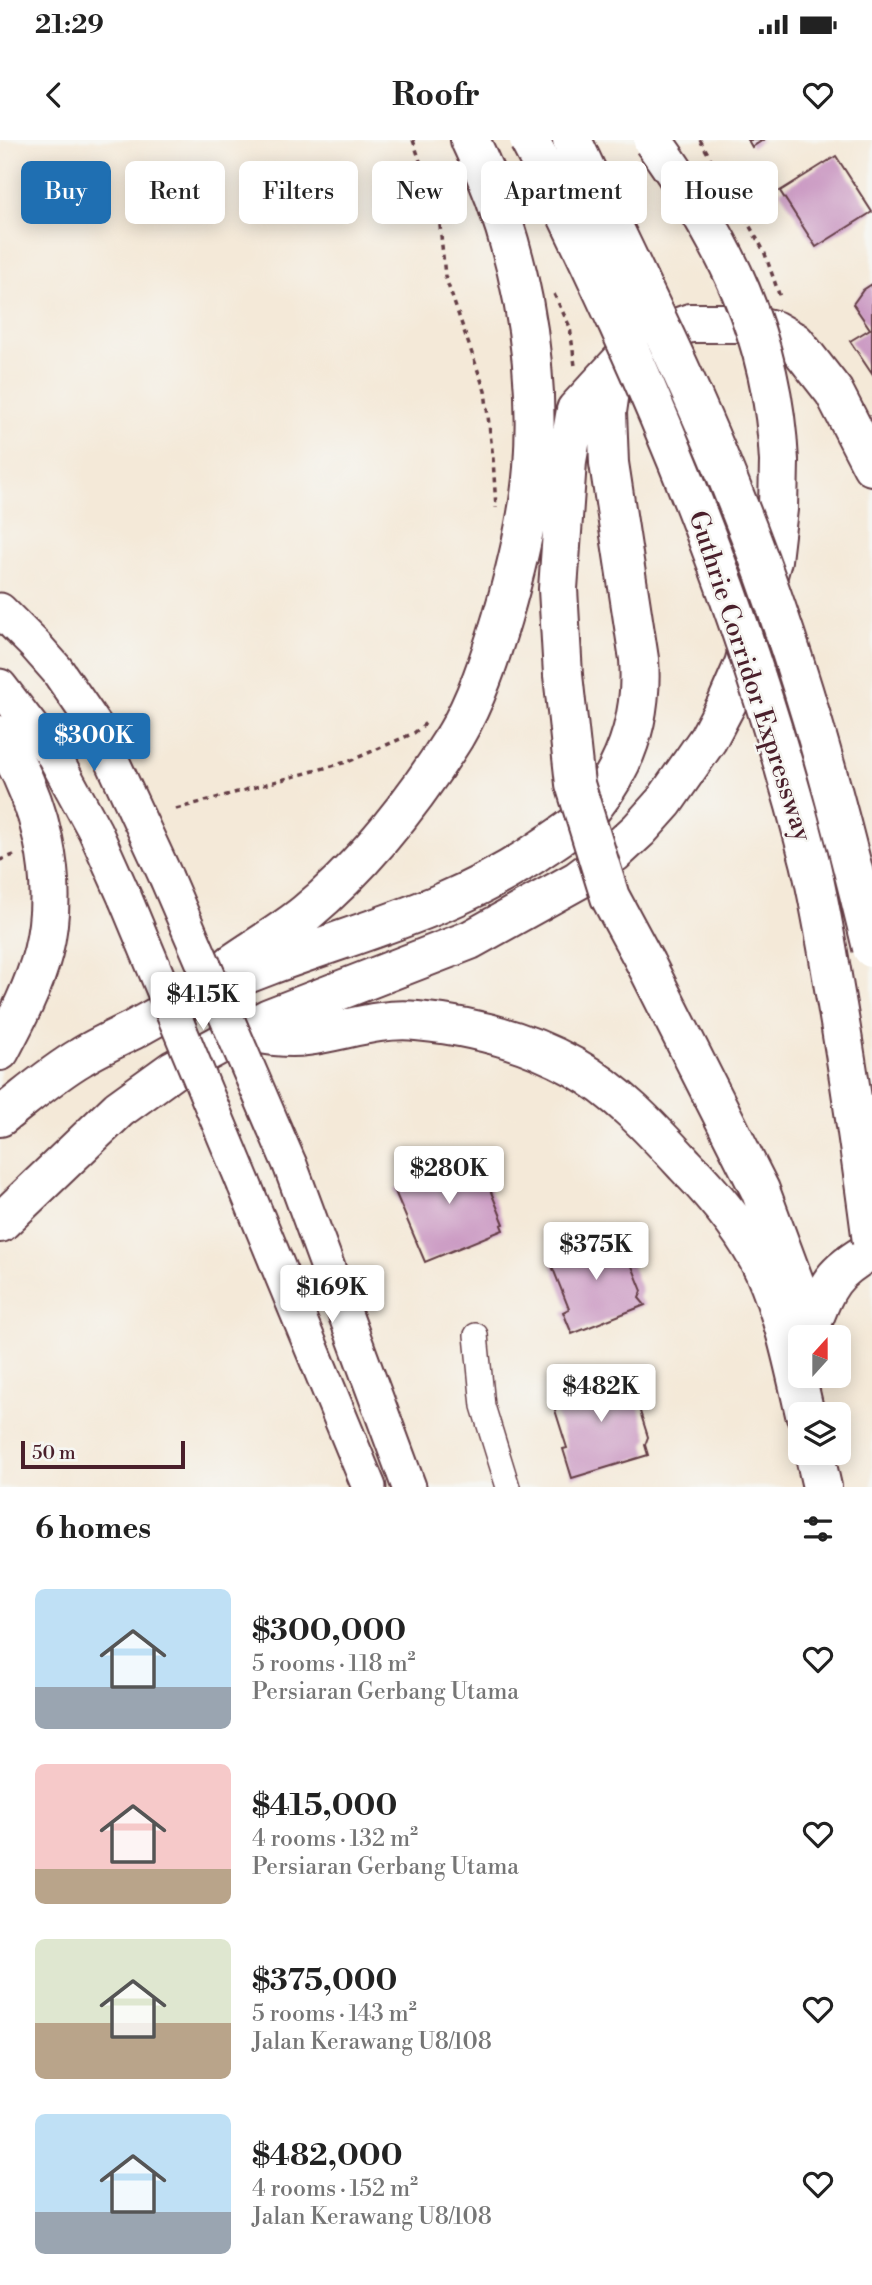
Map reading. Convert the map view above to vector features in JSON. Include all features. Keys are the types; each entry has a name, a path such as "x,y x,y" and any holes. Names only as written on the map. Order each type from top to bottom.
{"highway":[{"path":"203,993 220,972 305,914 363,857 414,797 456,733 474,697 508,599 527,512 533,469 532,376 524,306 506,226 470,140"},
{"name":"Guthrie Corridor Expressway","path":"529,140 580,240 689,488 736,615 785,769 824,926 855,1104 872,1242"},
{"name":"Guthrie Corridor Expressway","path":"572,140 703,421 735,496 778,611 821,748 872,948"},
{"path":"0,1223 120,1109 173,1070 269,1018 470,940 578,880 639,830 664,802 708,739 744,664 772,560 778,509 778,428 770,386 745,297 686,187 652,140"},
{"path":"810,1325 761,1190 610,897 575,784 563,675 558,589 567,461 576,410 624,358 654,336 690,323 746,323 774,330 795,342 834,392 872,466"},
{"path":"0,1117 80,1057 203,993 267,966 393,923 483,886 577,825 593,808 618,771 635,722 641,689 608,441 607,412 613,370"},
{"path":"0,735 22,776 33,805 46,846 50,877 43,952 35,978 0,1051"},
{"path":"242,1031 306,1037 366,1024 414,1020 482,1031 529,1046 575,1068 642,1119 693,1172 742,1234 764,1272 780,1313 802,1402"},
{"path":"814,1325 830,1283 848,1264 872,1250"},
{"path":"817,1465 822,1487"},
{"path":"837,1465 839,1487"}],"main road":[{"path":"0,610 57,670 97,728 166,877 290,1165 409,1487"},
{"path":"0,686 54,755 95,831 369,1487"}],"street":[{"path":"477,1335 483,1406 508,1487"}],"path":[{"path":"413,140 420,161"},
{"path":"701,140 764,251 795,342"},
{"path":"467,213 477,219"},
{"path":"440,224 445,276 485,391 496,516"},
{"path":"548,285 569,327 575,365 576,410"},
{"path":"176,809 350,761 414,733 430,719"},
{"path":"0,860 19,853"}],"building":[{"path":"748,140 763,140 752,147"},
{"path":"836,156 872,212 816,247 780,191"},
{"path":"872,284 872,374 850,341 870,329 853,304 863,290"},
{"path":"474,1150 504,1224 501,1225 503,1230 425,1262 394,1189 404,1185 409,1177 429,1169 427,1165 449,1156 450,1160"},
{"path":"611,1231 621,1253 626,1251 642,1291 639,1298 645,1305 572,1334 563,1312 569,1309 548,1256"},
{"path":"627,1370 648,1437 645,1445 648,1455 572,1478 563,1449 567,1448 550,1394"}]}
